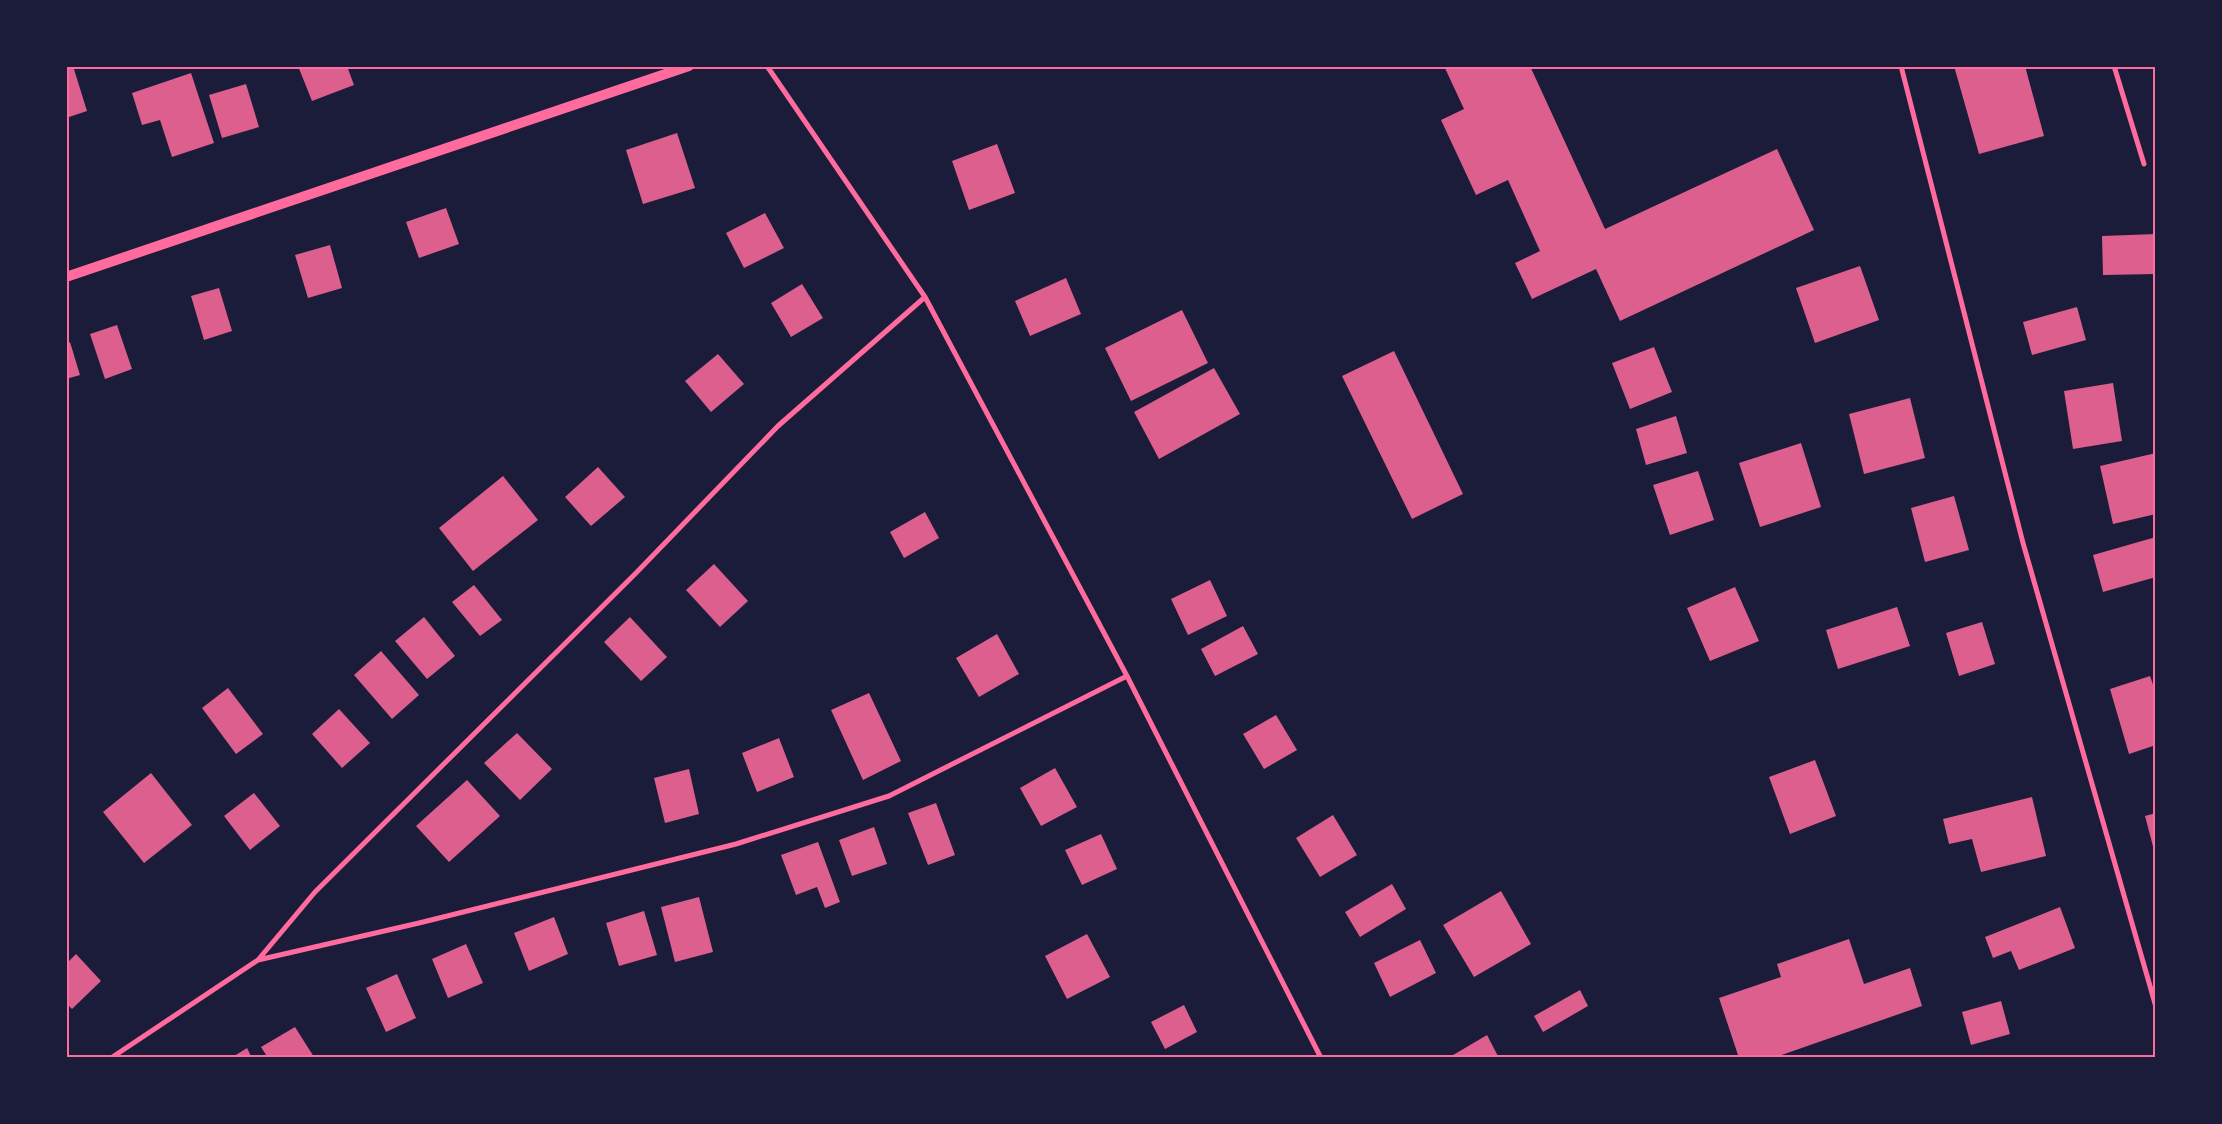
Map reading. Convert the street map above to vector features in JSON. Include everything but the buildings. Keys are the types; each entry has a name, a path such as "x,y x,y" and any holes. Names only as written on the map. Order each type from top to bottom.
{"main road":[{"path":"66,277 688,66"}],"street":[{"path":"767,66 925,296 1127,676 1321,1058"},
{"path":"1901,66 2023,543 2156,1007"},
{"path":"2114,66 2144,164"},
{"path":"111,1058 258,960 315,892 629,580 778,426 925,296"},
{"path":"258,960 419,923 736,844 889,796 1127,676"}]}
